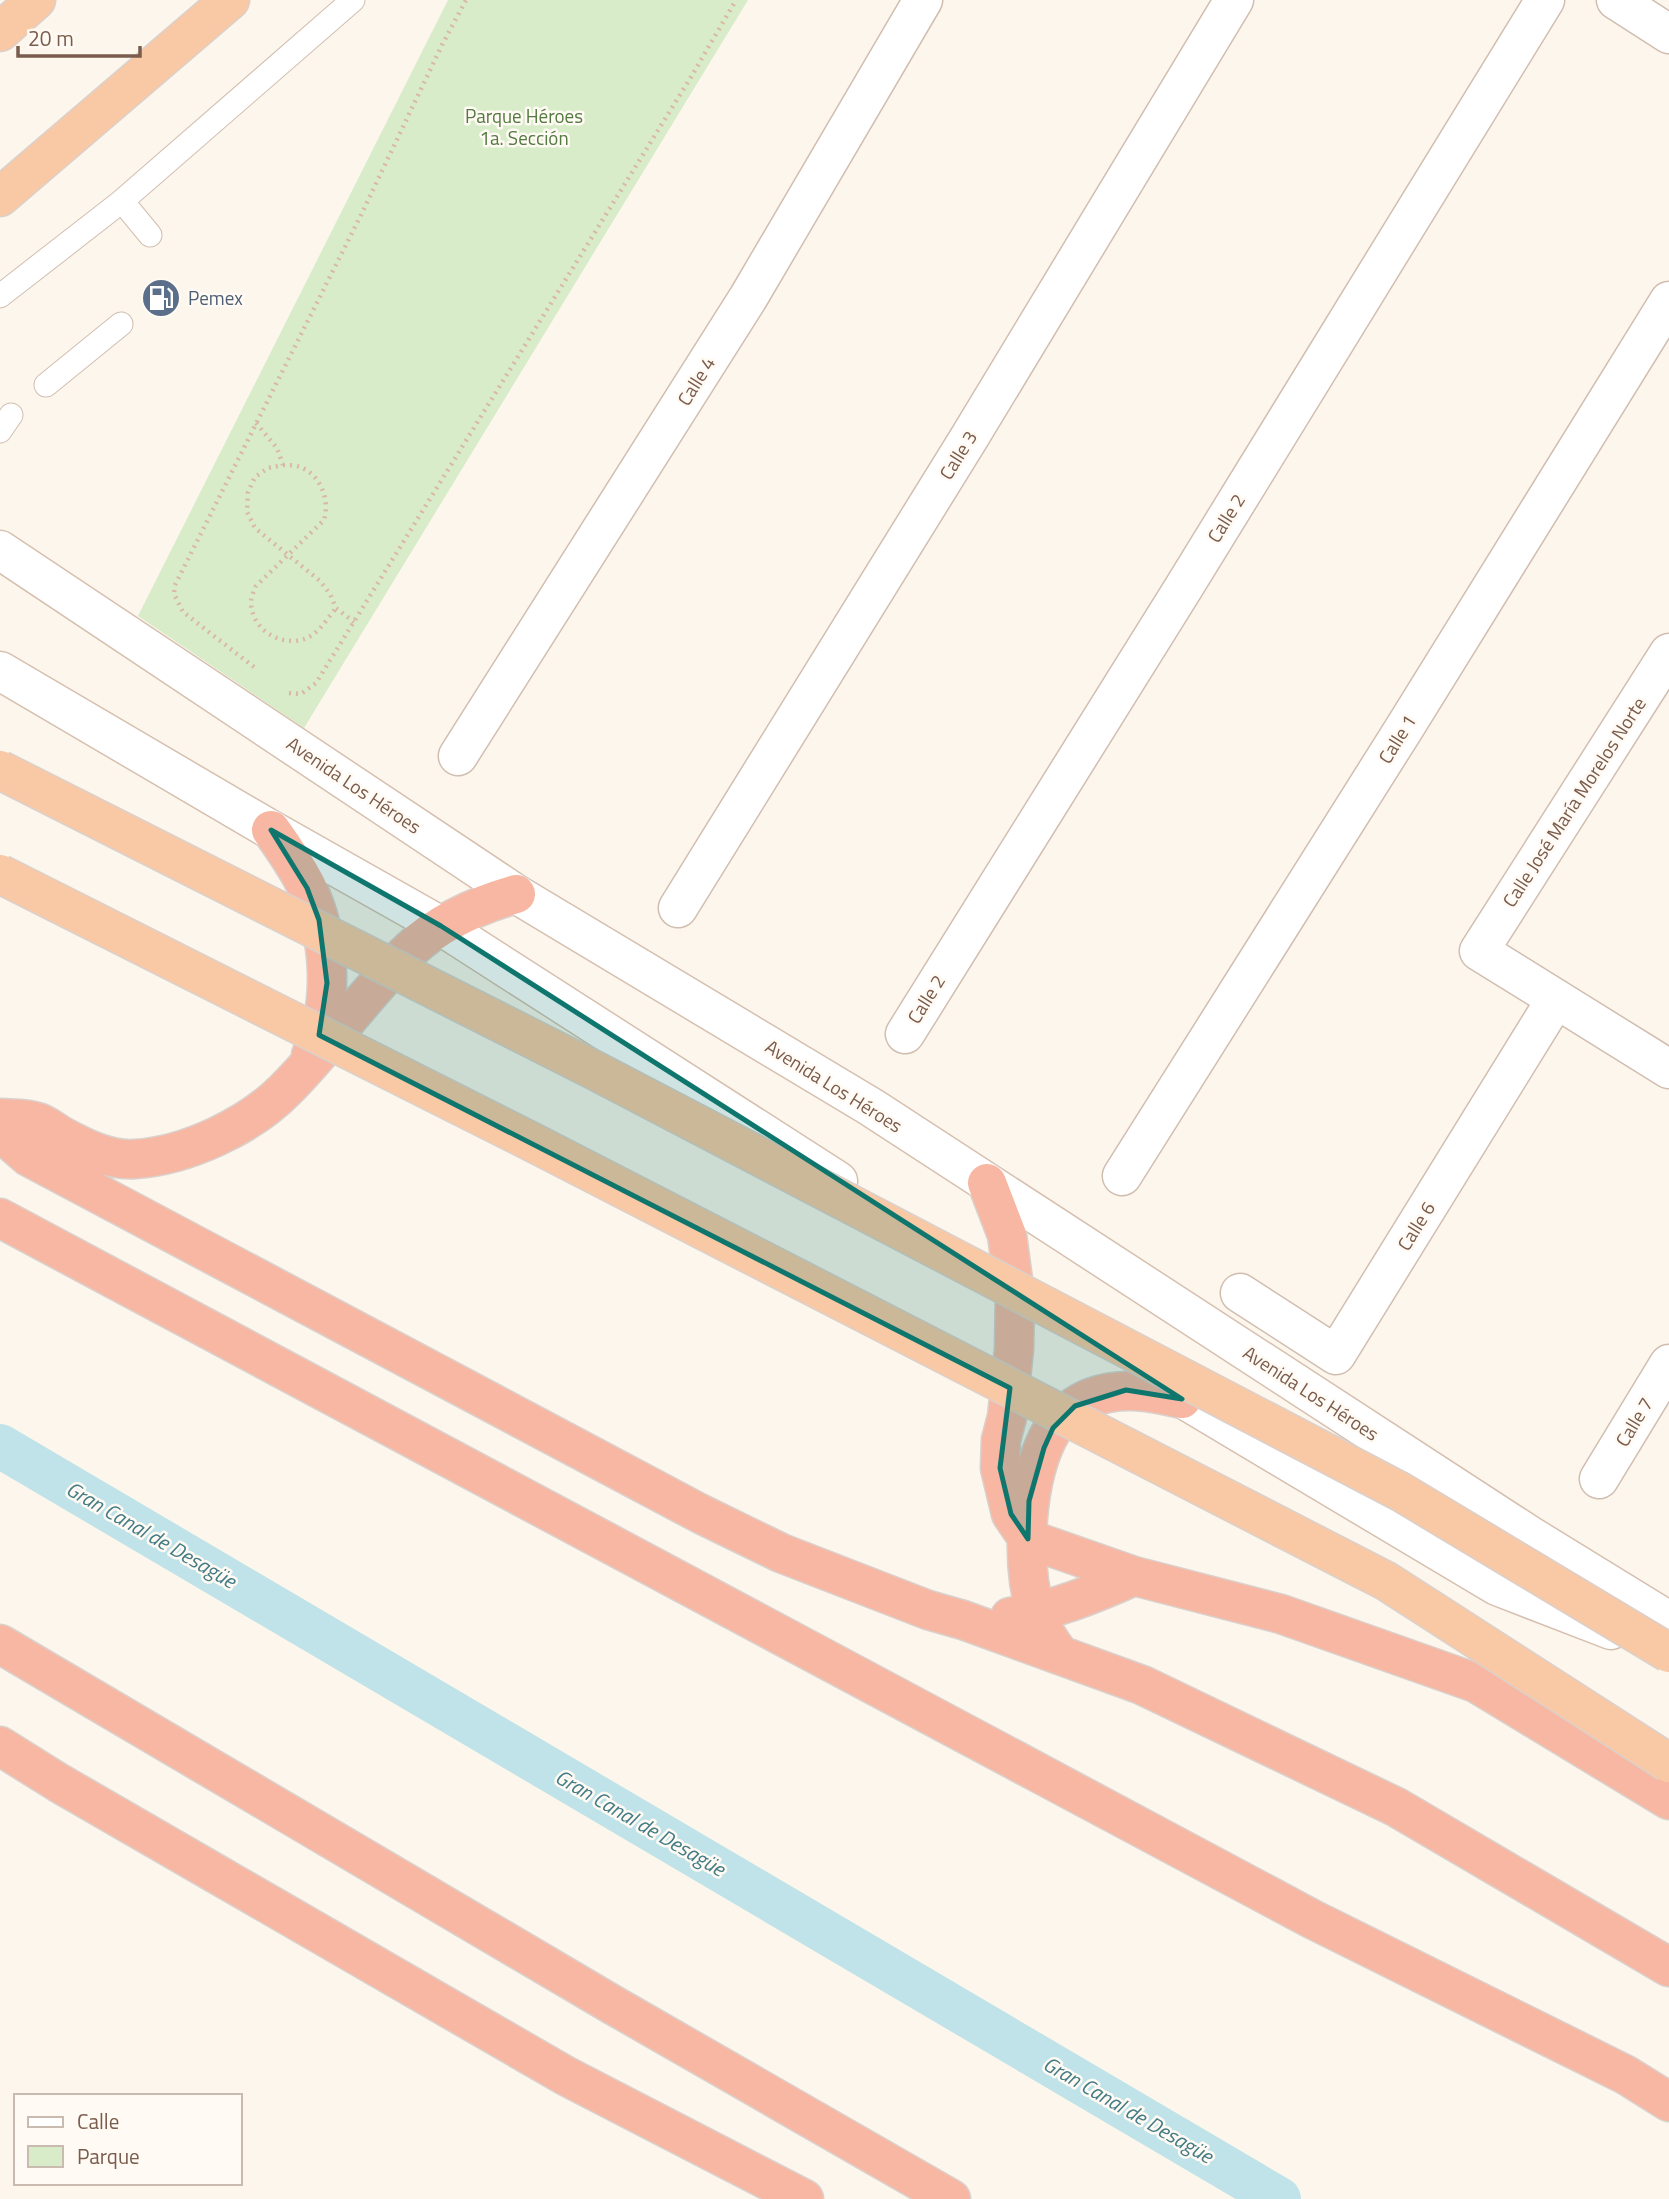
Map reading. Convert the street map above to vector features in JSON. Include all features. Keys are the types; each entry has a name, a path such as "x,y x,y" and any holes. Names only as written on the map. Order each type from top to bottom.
{"highway":[{"path":"0,32 36,0"},
{"path":"0,197 230,0"},
{"path":"0,770 594,1070 1401,1492 1669,1653"},
{"path":"271,830 291,858 307,888 319,920 325,954 327,983 324,1011 318,1040 306,1067"},
{"path":"0,874 546,1149 1386,1581 1669,1763"},
{"path":"0,1118 36,1121 71,1141 102,1154 132,1160 166,1155 201,1143 259,1111 285,1090 411,949 441,926 490,902 516,894"},
{"path":"0,1132 29,1157 701,1514 780,1553 928,1610 963,1619 1142,1685 1396,1807 1669,1967"},
{"path":"987,1182 1007,1235 1015,1295 1014,1349 1007,1417 1001,1440 1000,1468 1011,1514 1028,1539 1134,1576 1281,1614 1476,1683 1669,1800"},
{"path":"0,1218 1312,1919 1626,2075 1669,2102"},
{"path":"1059,1654 1036,1613 1028,1565 1029,1501 1035,1472 1052,1428 1075,1406 1092,1397 1126,1390 1152,1392 1182,1399"},
{"path":"963,1619 1002,1618 1036,1613 1073,1602 1134,1576"},
{"path":"0,1644 613,2005 951,2199"},
{"path":"0,1746 59,1783 566,2076 804,2199"},
{"path":"0,1767 59,1783"}],"street":[{"name":"Calle 4","path":"458,756 748,298 923,0"},
{"name":"Calle 3","path":"678,908 976,426 1234,0"},
{"name":"Calle 2","path":"905,1034 1545,0"},
{"path":"1616,0 1669,34"},
{"name":"Calle 1","path":"1122,1176 1669,301"},
{"name":"Avenida Los Héroes","path":"0,550 516,894 871,1107 1529,1535 1669,1621"},
{"name":"Calle José María Morelos Norte","path":"1556,999 1479,951 1669,653"},
{"path":"0,671 441,926 1015,1295 1182,1399 1497,1586 1669,1653"},
{"path":"1556,999 1669,1069"},
{"name":"Calle 6","path":"1240,1293 1336,1355 1556,999"},
{"name":"Calle 7","path":"1599,1479 1669,1364"}],"lane":[{"path":"0,296 122,201 353,0"},
{"path":"122,201 150,235"},
{"path":"46,385 121,324"}],"path":[{"path":"257,669 183,612 174,594 174,585 466,0"},
{"path":"288,693 301,694 316,684 736,0"},
{"path":"256,423 277,448 283,465"},
{"path":"336,608 316,632 302,640 282,640 265,632 254,617 251,600 256,586 288,555 324,520 328,506 314,476 300,466 268,468 255,477 247,492 247,512 256,528 288,555 320,581 336,608 354,622"}],"highlighted area":[{"path":"271,830 441,926 1182,1399 1126,1390 1075,1406 1053,1428 1044,1448 1029,1501 1028,1539 1011,1514 1000,1468 1010,1388 319,1035 327,983 319,920 307,888"}],"green space":[{"name":"Parque Héroes 1a. Sección","path":"448,0 748,0 304,728 138,616"}],"waterway":[{"name":"Gran Canal de Desagüe","path":"0,1446 1279,2199"}],"place":[{"name":"Pemex","path":"161,298"}]}
